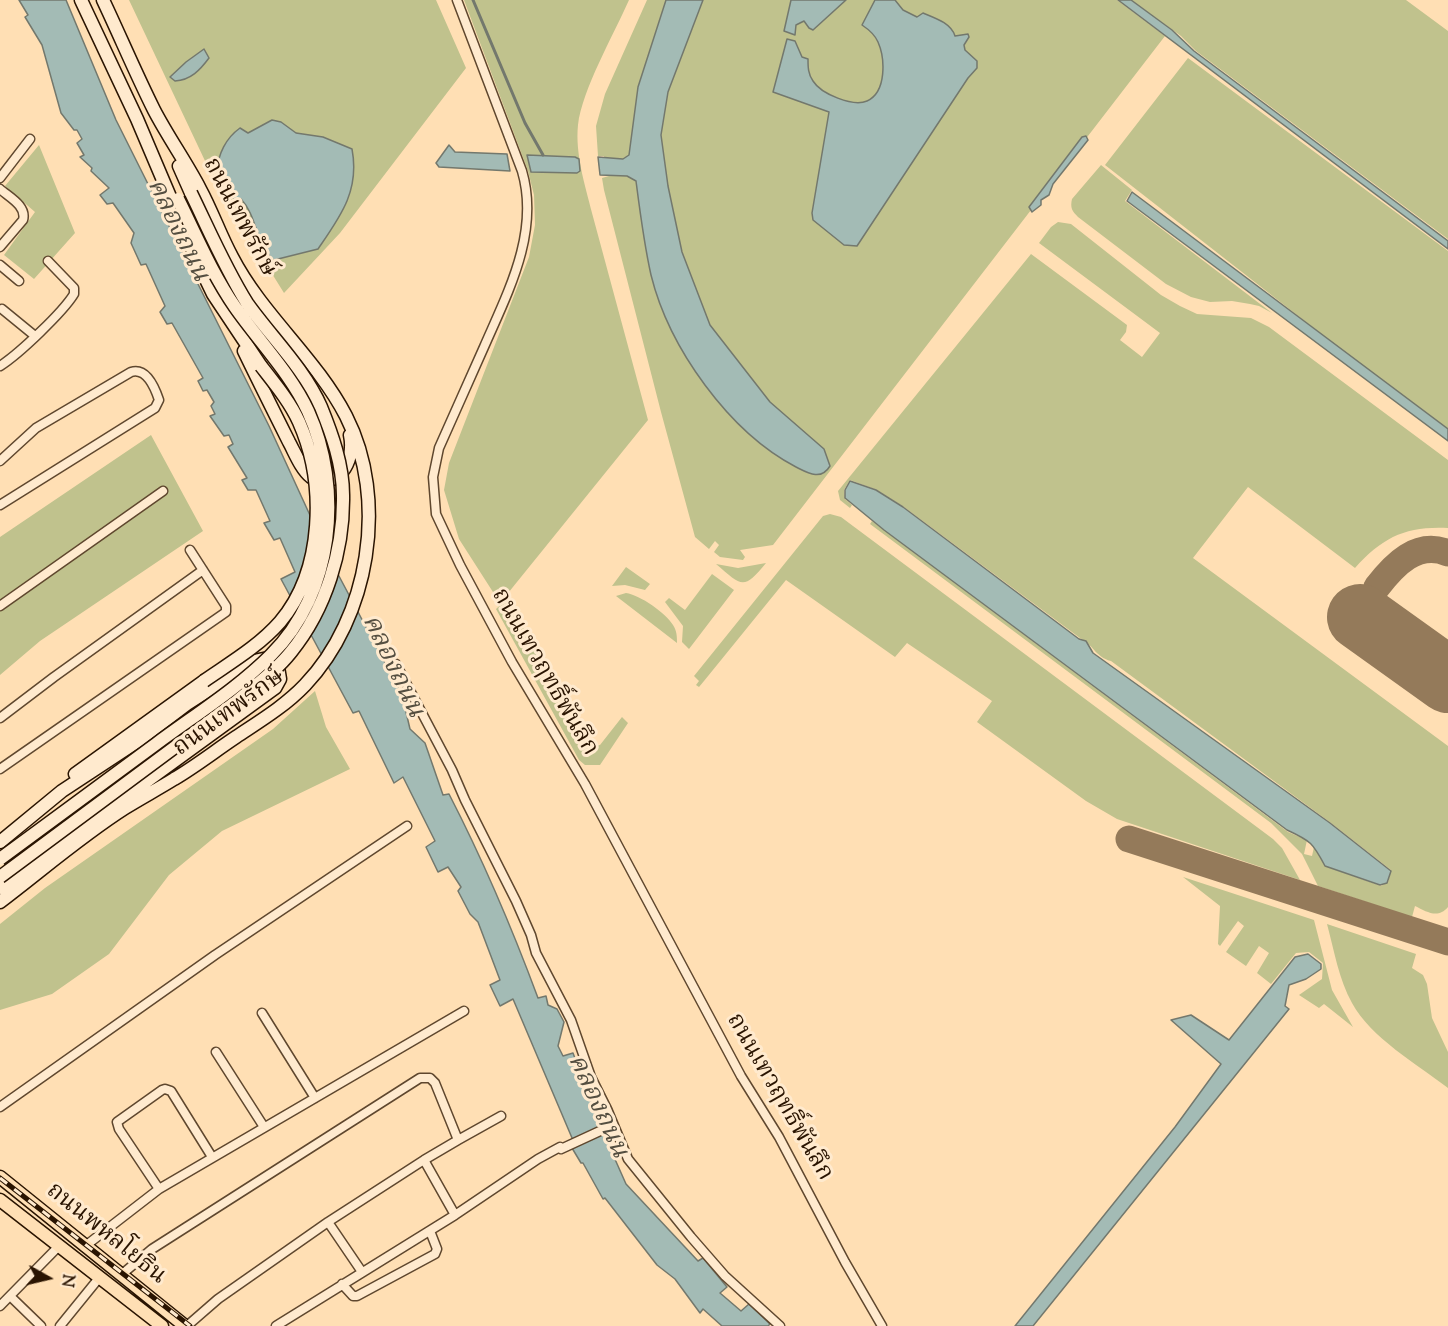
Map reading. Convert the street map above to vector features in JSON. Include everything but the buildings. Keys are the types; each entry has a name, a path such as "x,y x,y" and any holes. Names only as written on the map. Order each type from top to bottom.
{"main road":[{"name":"ถนนเทพรักษ์","path":"0,859 230,689 271,655 293,630 307,604 324,555 328,520 328,483 323,454 308,409 285,373 234,306 218,278 137,118 81,0"},
{"name":"ถนนเทพรักษ์","path":"0,877 269,675 291,652 310,625 325,594 342,527 343,493 337,451 320,405 296,367 248,304 229,273 102,0"},
{"name":"ถนนเทพรักษ์","path":"0,902 124,809 177,777 274,712 304,685 331,653 349,619 360,587 366,553 367,484 360,450 346,416 324,381 249,287 200,189 154,110"},
{"name":"ถนนเทพรักษ์","path":"0,831 87,764 259,642 280,622 302,586 313,545 316,512 314,478 309,449 299,421 229,320 199,265 137,118"},
{"path":"229,320 295,453 304,470 312,478 321,481 330,480 337,477 347,465 351,452 351,439 346,416"},
{"path":"0,844 62,791 254,660 265,658 273,661 278,667 280,679 275,688 0,888"},
{"path":"0,844 85,782 141,745 254,660"},
{"path":"124,809 225,733 245,710"},
{"name":"ถนนพหลโยธิน","path":"0,1177 84,1247 186,1326"},
{"name":"ถนนพหลโยธิน","path":"0,1200 158,1325"}],"street":[{"name":"ถนนเทวฤทธิ์พันลึก","path":"457,0 522,171 527,198 524,241 514,279 439,448 433,477 436,514 460,565 512,662 585,784 741,1076 778,1137 882,1326"},
{"path":"0,178 30,139"},
{"path":"0,189 23,209 25,214 23,220 0,247"},
{"path":"0,366 10,360 35,336 74,294 74,288 48,261"},
{"path":"0,265 20,281"},
{"path":"2,309 35,336"},
{"path":"0,461 36,428 131,372 137,370 143,372 159,400 155,408 0,505"},
{"path":"0,606 164,491"},
{"path":"0,770 226,612 226,606 190,550"},
{"path":"0,718 203,570"},
{"path":"396,664 452,770 516,901 536,953 571,1020 591,1077 628,1159 691,1238 725,1276 780,1326"},
{"path":"0,1107 215,955 407,826"},
{"path":"84,1247 159,1189 464,1011"},
{"path":"262,1012 315,1098"},
{"path":"216,1052 264,1127"},
{"path":"121,1275 152,1249 420,1078 428,1077 435,1083 458,1140"},
{"path":"159,1189 117,1126 119,1119 162,1090 171,1092 212,1157"},
{"path":"186,1326 218,1299 328,1222 424,1160 501,1116"},
{"path":"276,1326 430,1231 538,1159 614,1125"},
{"path":"424,1160 455,1215"},
{"path":"328,1222 362,1272"},
{"path":"342,1284 353,1296 357,1296 435,1254 437,1249 430,1231"},
{"path":"0,1306 58,1247"},
{"path":"60,1326 99,1278"},
{"path":"10,1296 41,1326"}],"green space":[{"path":"129,0 436,0 466,68 340,233 284,293 215,182"},
{"path":"464,0 629,0 586,95 577,136 586,192 648,420 500,603 459,539 444,490 449,463 529,257 535,225 534,195 528,171"},
{"path":"647,0 1117,0 1165,36 773,545 740,550 745,557 743,560 720,557 714,552 719,545 715,541 709,549 695,537 604,190 602,178 609,176 604,156 598,156 596,126 605,94"},
{"path":"1131,0 1406,0 1448,31 1448,239 1196,51 1181,36"},
{"path":"1188,58 1448,251 1448,433 1105,165"},
{"path":"39,145 75,233 34,279 4,255 35,212 5,186"},
{"path":"1101,165 1132,190 1125,201 1272,313 1250,304 1232,301 1210,302 1191,297 1166,284 1078,217 1072,209 1072,199"},
{"path":"1058,222 1071,224 1161,295 1180,306 1197,314 1251,318 1269,327 1448,460 1448,528 1420,529 1396,536 1375,548 1355,568 1248,487 1193,558 1448,746 1448,907 1444,911 1436,914 1415,906 1412,917 1318,886 1302,854 1271,823 870,524 872,521 1288,832 1307,840 1304,854 1312,856 1314,847 1325,866 1381,886 1388,882 1391,870 1111,661 1101,657 1084,641 904,507 877,490 850,480 844,490 845,499 852,505 850,508 840,500 838,491 1031,254 1127,325 1126,332 1120,340 1142,357 1160,333 1039,243 1051,227"},
{"path":"151,435 203,531 40,641 0,675 0,537"},
{"path":"830,514 841,517 1273,839 1282,848 1300,880 1117,819 1086,801 977,722 992,701 907,643 895,657 786,580 699,687 696,685 699,681 694,676 823,516"},
{"path":"766,563 752,578 742,582 737,581 716,564 738,568"},
{"path":"626,567 650,584 645,590 625,585 612,586"},
{"path":"712,574 734,590 689,649 682,642 683,626 665,602 669,598 685,610"},
{"path":"626,593 645,601 665,615 677,634 677,643 616,596"},
{"path":"508,598 586,742 592,746 600,745 622,717 628,723 600,765 585,765 579,760 496,609"},
{"path":"315,691 326,727 350,769 222,831 169,875 109,954 52,994 0,1010 0,924 45,888 273,729"},
{"path":"1183,877 1314,920 1332,990 1353,1027 1324,1004 1319,1008 1299,995 1322,979 1323,963 1309,952 1296,953 1271,984 1257,973 1269,953 1259,946 1246,966 1226,952 1244,926 1238,921 1220,946 1218,944 1220,906"},
{"path":"1327,924 1416,954 1412,968 1423,975 1427,984 1432,1018 1448,1052 1448,1088 1396,1050 1360,1016 1344,985"}],"water":[{"path":"19,0 66,0 116,120 269,426 331,561 402,695 410,729 425,743 443,795 449,794 474,844 538,998 546,996 548,1005 557,1009 564,1022 558,1046 563,1056 573,1053 598,1121 626,1184 698,1261 703,1258 727,1287 720,1293 741,1311 749,1304 770,1324 768,1326 722,1326 703,1309 700,1313 675,1279 657,1265 605,1198 603,1199 572,1148 575,1145 513,999 500,1006 490,985 500,980 478,922 470,914 458,891 461,887 448,867 438,872 426,847 435,841 403,777 394,783 359,711 353,713 281,579 295,572 280,538 274,540 264,523 270,521 256,490 248,490 242,480 247,478 228,447 233,444 229,435 224,436 210,416 215,414 211,406 214,402 207,390 203,391 198,381 203,378 172,323 167,324 160,312 165,306 146,264 141,265 131,243 134,233 113,203 107,204 100,195 109,188 80,157 84,155 77,143 82,139 61,113 42,45 25,17 28,15"},
{"path":"666,0 703,0 668,92 661,135 668,186 682,252 710,325 770,402 824,449 830,466 823,473 814,474 805,471 771,452 725,410 705,385 687,359 660,303 651,275 636,181 627,176 600,175 598,157 623,159 629,155 638,87"},
{"path":"791,0 846,0 813,30 804,21 796,25 795,35 784,31"},
{"path":"875,0 895,0 903,10 917,17 923,13 942,22 953,31 955,36 968,34 969,37 964,45 965,50 977,61 977,68 968,78 857,246 844,245 813,220 812,213 829,112 773,92 787,39 795,41 802,57 808,59 811,78 817,86 830,95 854,102 867,101 874,97 883,74 882,57 877,39 862,25"},
{"path":"1118,0 1131,0 1172,30 1194,51 1448,241 1448,249"},
{"path":"204,49 209,58 195,74 175,81 170,77 186,62"},
{"path":"272,120 281,122 296,133 323,137 352,149 354,164 351,191 346,203 318,249 274,260 263,247 247,206 241,199 234,199 217,171 224,147 235,132 240,128 248,133"},
{"path":"1086,136 1088,140 1053,184 1049,195 1041,200 1041,205 1032,212 1029,207 1082,137"},
{"path":"449,145 455,152 507,154 510,171 439,167 436,163"},
{"path":"527,155 575,157 579,159 580,171 577,173 531,172"},
{"path":"1132,192 1448,429 1448,441 1127,201"},
{"path":"850,481 876,490 903,507 1079,639 1086,641 1093,653 1330,823 1391,871 1387,883 1380,885 1325,866 1314,847 1306,840 1287,830 884,530 845,498 845,490"},
{"path":"1308,954 1321,964 1321,969 1306,979 1289,985 1285,1006 1289,1009 1033,1326 1015,1326 1175,1127 1221,1064 1171,1020 1191,1015 1229,1040 1295,957"}],"waterway":[{"path":"473,0 525,123 543,155"}],"taxiway":[{"path":"1377,587 1399,563 1416,552 1437,550 1448,553"},
{"path":"1129,839 1448,942"}],"runway":[{"path":"1360,617 1448,680"}],"railway":[{"path":"0,1178 190,1326"}],"water label":[{"name":"คลองถนน","path":"176,231"},
{"name":"คลองถนน","path":"391,667"},
{"name":"คลองถนน","path":"596,1107"}]}
